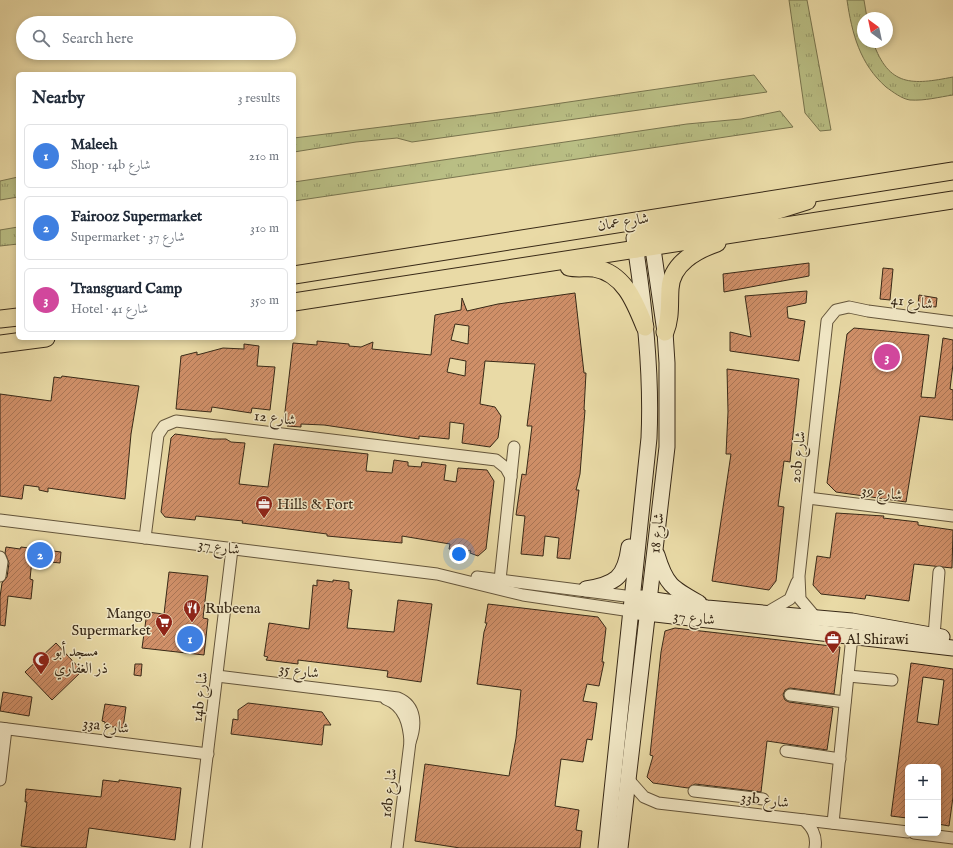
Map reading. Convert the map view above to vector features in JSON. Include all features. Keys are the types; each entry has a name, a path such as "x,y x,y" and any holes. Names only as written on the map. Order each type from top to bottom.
{"main road":[{"name":"شارع عمان","path":"296,302 636,249 650,232 827,191 953,171"},
{"name":"شارع عمان","path":"296,275 631,221 650,232 734,234 953,200"},
{"path":"665,332 670,313 670,286 678,268 698,250 734,234"},
{"path":"556,261 568,267 594,268 614,276 629,291 645,327"},
{"path":"0,319 16,317"},
{"path":"0,344 31,340"}],"street":[{"name":"شارع 18","path":"606,848 640,530 649,423 645,327 636,249 631,221"},
{"name":"شارع 18","path":"620,848 649,606 668,427 665,332 650,232"},
{"name":"شارع 41","path":"826,340 834,322 840,315 846,312 868,311 953,322"},
{"name":"20b شارع","path":"816,618 800,599 800,576 826,340"},
{"name":"شارع 12","path":"145,538 158,435 164,426 172,422 180,421 496,460"},
{"path":"500,580 511,477 514,447 496,460 506,468 511,477"},
{"name":"شارع 39","path":"808,498 953,516"},
{"name":"شارع 37","path":"0,520 232,550 437,574 459,574 586,589 632,604"},
{"path":"586,589 605,584 621,575 626,564 631,539 640,530"},
{"name":"14b شارع","path":"196,848 232,550"},
{"path":"655,550 662,571 670,584 707,608"},
{"path":"0,557 2,562 0,576"},
{"path":"934,636 939,572"},
{"name":"شارع 37","path":"437,574 523,596 649,606 852,636 953,648"},
{"name":"20b شارع","path":"766,613 790,599 800,576"},
{"name":"شارع 37","path":"649,606 707,608 852,621 953,640"},
{"path":"833,823 852,636"},
{"name":"شارع 35","path":"217,676 376,696 390,701 402,710 408,722 410,742"},
{"path":"848,676 892,680"},
{"path":"790,695 846,702"},
{"path":"0,780 3,729"},
{"name":"33a شارع","path":"3,729 208,754"},
{"name":"16b شارع","path":"397,848 410,742"},
{"path":"786,751 840,759"},
{"name":"33b شارع","path":"628,779 644,797 653,802 905,832"},
{"path":"694,791 763,799"},
{"path":"727,810 729,795"},
{"path":"804,820 813,830 816,838 815,848"},
{"path":"937,836 953,838"}],"green space":[{"path":"789,0 807,0 831,130 820,131 805,113"},
{"path":"847,0 864,0 866,12 857,12 857,42"},
{"path":"859,48 875,48 886,68 895,75 904,79 925,81 953,77 953,95 916,100 901,97 886,87 877,78"},
{"path":"754,75 767,92 412,142 397,138 356,142 296,152 296,138 493,113"},
{"path":"780,111 793,127 296,201 296,182 687,124 741,119"},
{"path":"16,177 16,197 0,200 0,181"},
{"path":"16,227 16,244 0,246 0,230"}],"building":[{"path":"809,263 809,276 724,292 723,274"},
{"path":"883,268 893,269 890,300 880,299"},
{"path":"807,291 806,303 787,307 788,318 805,321 799,361 730,351 730,332 751,337 745,296"},
{"path":"575,293 584,373 586,373 580,474 576,490 579,490 570,559 557,558 559,538 545,536 543,556 521,554 525,516 516,515 522,474 526,475 532,426 527,426 535,364 485,361 480,404 495,407 501,416 498,438 490,447 462,443 464,424 450,422 449,439 419,436 419,439 324,425 301,424 301,427 287,426 288,420 284,420 293,343 317,345 317,341 349,344 349,346 361,347 373,342 372,349 431,355 435,315 461,310 462,298 467,311 498,304","holes":["455,324 469,326 468,344 451,340","450,358 466,361 465,376 447,372"]},
{"path":"919,295 937,298 936,307 918,305"},
{"path":"854,328 929,335 921,397 935,398 943,338 953,340 953,364 950,389 953,390 953,420 920,416 906,502 836,492 827,483 847,334"},
{"path":"244,344 259,346 257,366 275,367 270,410 252,408 251,413 212,407 211,412 176,409 181,356 197,352 197,355 223,348 244,349"},
{"path":"727,369 799,379 790,462 784,461 778,506 784,507 776,581 769,590 712,581 731,454 726,454 728,412"},
{"path":"62,376 139,386 131,434 125,499 48,488 48,492 39,490 39,487 24,485 22,499 0,496 0,394 51,401 54,377 61,378"},
{"path":"175,434 213,439 226,439 231,442 245,443 239,484 268,487 274,444 368,454 366,471 392,473 394,460 408,462 408,466 421,467 422,462 446,465 444,480 456,482 458,468 487,470 494,481 486,549 478,556 470,553 471,551 449,549 450,544 402,536 402,543 327,536 327,534 242,523 243,521 196,516 195,520 165,517 161,512 171,438"},
{"path":"836,513 884,516 883,518 918,522 918,525 953,530 952,568 914,564 909,601 866,595 865,599 821,594 813,585 817,556 830,558"},
{"path":"6,547 20,549 21,547 61,552 60,563 32,560 30,579 33,580 31,599 8,596 5,626 0,625 0,597 2,583 7,577 9,563 5,553"},
{"path":"169,572 208,576 203,618 208,619 204,655 142,648 147,612 164,614"},
{"path":"317,580 349,582 349,589 352,590 347,628 394,632 398,600 432,604 421,682 387,677 388,671 298,660 298,664 266,660 268,657 264,656 269,623 309,629 313,585 317,586"},
{"path":"488,604 598,617 606,628 602,662 604,662 599,686 587,684 583,701 597,703 592,740 587,739 583,762 561,759 555,806 579,810 576,830 582,831 580,848 460,848 415,841 425,764 509,776 516,738 521,690 477,684 484,632 487,623 485,623"},
{"path":"675,628 840,647 834,694 790,688 785,690 783,695 785,700 789,702 833,708 827,750 767,741 761,792 695,784 688,788 653,783 647,777 653,756 650,755 661,652 665,631"},
{"path":"56,643 82,671 52,700 25,672"},
{"path":"911,663 953,669 953,797 949,826 941,825 941,764 905,764 905,818 891,816","holes":["923,677 944,680 938,725 917,722"]},
{"path":"135,664 142,664 141,676 134,675"},
{"path":"3,692 32,697 29,716 0,711"},
{"path":"248,703 322,712 331,725 324,725 322,745 231,734 233,719 238,720 238,710"},
{"path":"105,704 126,707 123,728 105,726 105,722 102,721"},
{"path":"103,780 119,782 119,780 181,788 175,840 89,828 86,848 38,848 21,846 27,802 25,802 26,789 101,797"}],"place":[{"name":"Transguard Camp","path":"887,357"},
{"name":"Hills & Fort","path":"264,519"},
{"name":"Fairooz Supermarket","path":"40,555"},
{"name":"Rubeena","path":"192,623"},
{"name":"Mango Supermarket","path":"164,637"},
{"name":"Maleeh","path":"190,639"},
{"name":"Al Shirawi","path":"833,654"},
{"name":"مسجد أبو ذر الغفاري","path":"41,675"}]}
